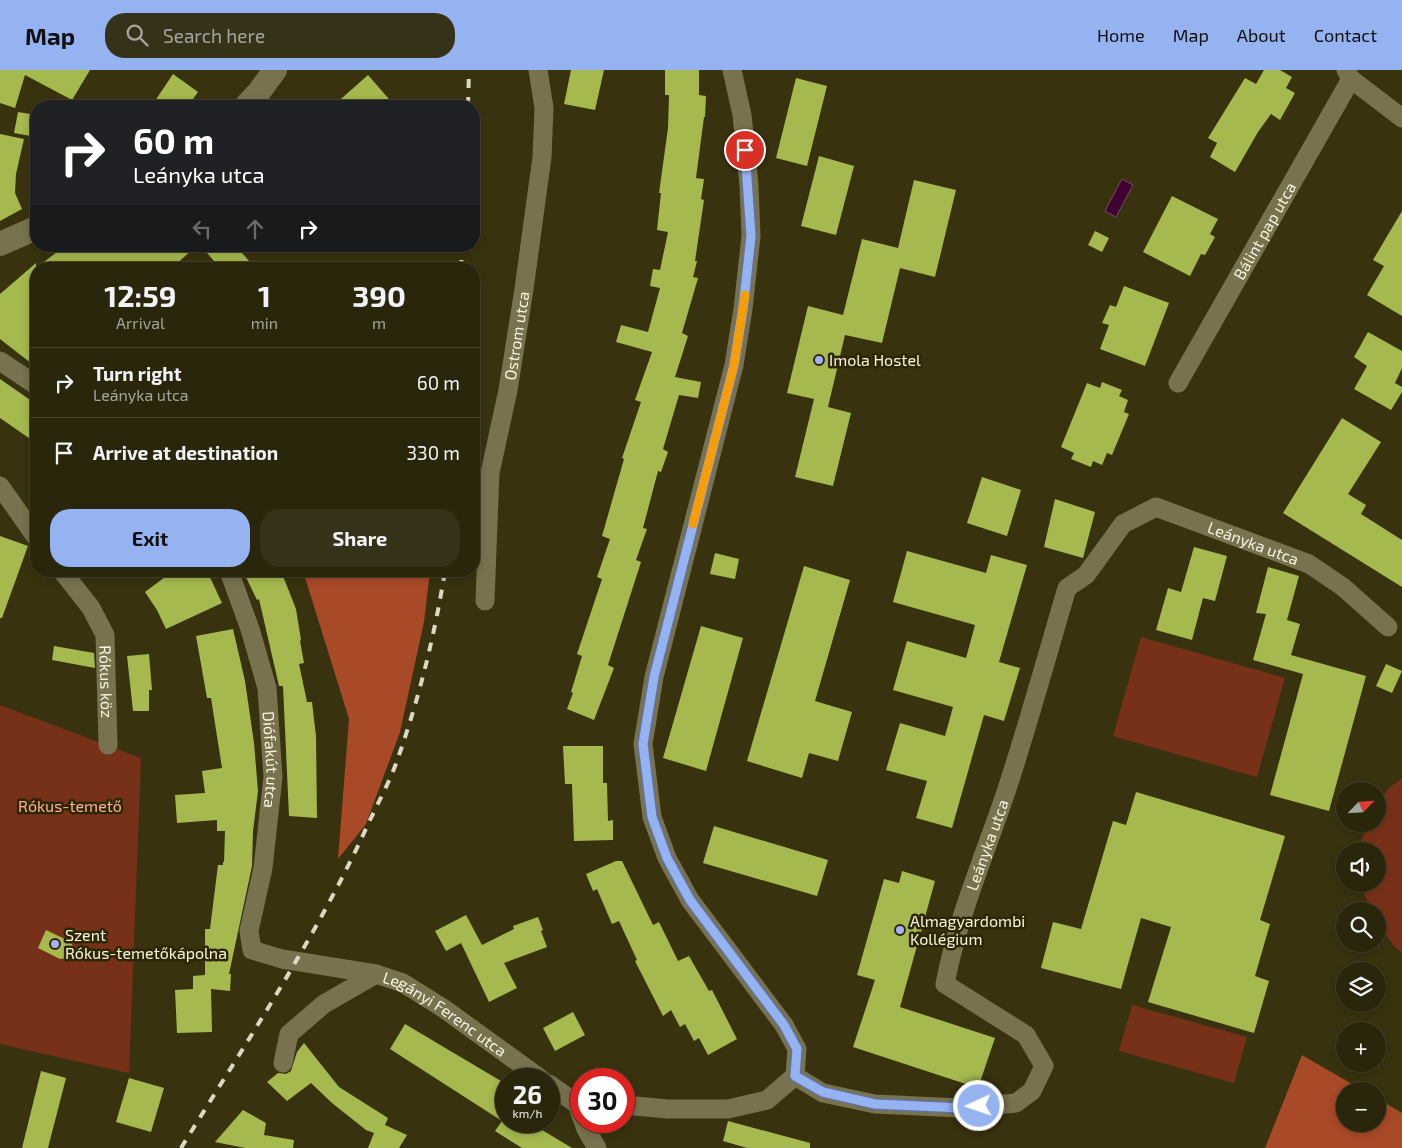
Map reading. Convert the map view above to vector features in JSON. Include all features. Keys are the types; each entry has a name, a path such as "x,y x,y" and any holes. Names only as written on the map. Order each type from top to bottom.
{"street":[{"path":"252,100 275,70"},
{"name":"Ostrom utca","path":"485,601 490,473 508,390 542,157 544,108 538,70"},
{"path":"635,1107 728,1109 767,1100 795,1076 797,1049 784,1025 690,900 667,858 652,817 643,744 654,677 734,365 743,309 751,236 749,185 742,115 732,70"},
{"path":"1348,74 1402,118"},
{"name":"Bálint pap utca","path":"1178,383 1348,74"},
{"path":"0,244 30,231"},
{"path":"0,255 30,232"},
{"path":"0,361 30,381"},
{"path":"0,486 30,528"},
{"name":"Leányka utca","path":"795,1076 823,1092 875,1104 961,1108 1016,1103 1032,1092 1044,1066 1026,1035 945,984 951,952 965,905 1005,793 1067,588 1086,575 1123,524 1156,507 1309,564 1343,587 1388,627"},
{"name":"Rókus köz","path":"67,577 91,608 104,635 108,745"},
{"name":"Diófakút utca","path":"230,577 250,629 267,688 272,777 263,868 249,931 252,950 282,959"},
{"name":"Legányi Ferenc utca","path":"282,959 376,974 403,983 443,1008 526,1068"},
{"path":"283,1063 289,1034 324,1004 376,974"},
{"path":"560,1094 570,1102"},
{"path":"588,1133 597,1148"}],"green space":[{"path":"1141,637 1285,678 1257,777 1113,736"},
{"name":"Rókus-temető","path":"0,705 141,758 129,1073 0,1044"},
{"path":"1402,778 1402,953 1386,934 1386,902 1368,902 1364,892 1386,892 1386,842 1361,842 1364,832 1386,832 1386,792"},
{"path":"1132,1005 1247,1037 1234,1083 1119,1051"}],"shaded area":[{"path":"1122,179 1133,185 1116,217 1105,211"},
{"path":"305,577 429,577 424,622 400,732 366,824 338,859 349,719"},
{"path":"1302,1055 1348,1082 1336,1082 1336,1132 1386,1132 1386,1104 1402,1113 1402,1148 1265,1148"}],"building":[{"path":"0,70 90,70 72,100 25,75 15,108 0,103"},
{"path":"571,70 604,70 595,110 564,104"},
{"path":"665,70 699,70 699,95 706,96 705,117 696,178 704,179 701,199 704,200 695,261 697,261 693,277 698,278 682,333 688,336 675,377 701,382 698,398 679,395 663,449 668,452 661,472 658,471 643,528 647,529 636,560 641,562 608,665 614,668 594,720 567,709 582,656 577,654 602,579 597,577 610,539 602,536 624,459 622,458 641,402 635,400 652,352 616,342 621,325 648,332 660,288 650,286 653,269 660,270 668,232 657,230 661,193 659,193 668,128 669,95 665,95"},
{"path":"1264,70 1280,70 1292,77 1286,88 1295,93 1280,120 1271,114 1258,132 1235,172 1210,157 1217,143 1208,138 1245,78 1256,84"},
{"path":"173,74 198,92 192,100 156,100"},
{"path":"368,75 390,100 340,100"},
{"path":"796,78 827,86 807,166 776,158"},
{"path":"18,112 30,114 30,136 14,133"},
{"path":"0,134 24,139 16,174 15,193 22,209 0,221"},
{"path":"819,156 854,166 836,235 801,226"},
{"path":"914,180 956,190 935,277 900,268 882,343 845,335 828,407 851,413 833,486 795,477 814,399 787,393 808,306 843,315 862,239 898,248"},
{"path":"1172,196 1218,219 1210,234 1215,237 1205,255 1201,254 1190,276 1143,252"},
{"path":"1402,211 1402,316 1367,295 1384,266 1373,260"},
{"path":"1095,231 1109,238 1102,252 1088,245"},
{"path":"57,252 189,252 179,262 44,262"},
{"path":"206,252 241,252 250,262 215,262"},
{"path":"30,268 30,362 0,339 0,294"},
{"path":"1124,286 1169,303 1145,366 1100,349 1109,325 1102,323 1110,305 1116,307"},
{"path":"1368,332 1402,351 1402,368 1395,383 1402,387 1402,392 1391,410 1354,389 1367,366 1354,357"},
{"path":"0,379 30,400 30,439 0,418"},
{"path":"1102,382 1122,390 1119,396 1128,400 1124,412 1129,414 1112,455 1107,453 1102,465 1093,461 1091,467 1071,459 1074,453 1061,447 1087,383 1100,388"},
{"path":"1342,418 1381,442 1348,494 1366,505 1361,514 1402,540 1402,587 1283,513"},
{"path":"982,477 1021,490 1007,536 967,523"},
{"path":"1055,499 1095,512 1083,558 1044,547"},
{"path":"0,536 28,546 2,618 0,618"},
{"path":"1194,547 1227,556 1215,601 1203,598 1192,640 1156,630 1168,588 1181,592"},
{"path":"907,551 986,573 991,555 1027,565 999,662 1020,668 1004,721 984,715 952,828 916,818 927,781 886,770 900,723 945,736 953,707 893,690 907,641 966,658 975,625 893,602"},
{"path":"715,553 739,559 735,579 710,574"},
{"path":"804,566 850,580 815,701 852,712 838,761 809,753 802,778 747,761"},
{"path":"1268,567 1299,576 1287,620 1300,624 1291,655 1366,676 1329,811 1270,795 1303,674 1253,660 1266,614 1256,613"},
{"path":"165,577 210,577 222,603 166,629 157,610 145,592"},
{"path":"246,577 283,577 296,609 304,663 299,664 307,702 312,702 316,736 317,818 289,816 283,686 279,686 259,599 257,600"},
{"path":"701,626 743,638 706,771 663,758"},
{"path":"233,629 245,681 254,743 258,791 253,831 252,866 229,974 231,974 230,991 211,989 212,1032 177,1033 175,990 193,989 193,976 205,975 205,929 210,929 218,865 223,865 224,862 225,831 217,831 217,820 177,823 175,795 205,793 202,771 222,768 211,698 207,698 196,636"},
{"path":"54,646 94,653 95,668 52,660"},
{"path":"149,654 152,690 149,690 149,711 133,711 127,656"},
{"path":"1386,664 1402,671 1392,693 1376,686"},
{"path":"563,746 603,746 603,783 607,783 608,821 613,820 613,840 574,841 572,784 565,784"},
{"path":"1136,792 1285,836 1260,920 1270,924 1255,976 1269,981 1254,1033 1148,1002 1171,927 1141,918 1121,989 1041,968 1053,922 1081,929 1113,821 1126,825"},
{"path":"714,826 828,860 817,896 703,863"},
{"path":"616,861 622,861 653,925 659,922 678,961 689,956 709,991 712,990 737,1039 708,1055 699,1038 694,1041 685,1024 680,1027 671,1010 663,1016 635,961 637,960 619,921 612,924 597,889 593,891 586,874"},
{"path":"902,871 935,881 900,1007 995,1038 978,1088 853,1047 875,980 857,975 884,879 899,883"},
{"path":"466,915 482,945 514,929 513,926 538,917 543,930 541,931 547,947 504,963 517,988 489,1002 461,943 446,951 435,931"},
{"name":"Szent Rókus-temetőkápolna","path":"46,930 69,941 73,946 71,955 60,959 38,948"},
{"path":"573,1012 585,1035 555,1051 543,1028"},
{"path":"405,1024 495,1077 495,1116 390,1049"},
{"path":"304,1043 339,1087 388,1118 385,1125 407,1135 399,1148 368,1148 374,1133 366,1130 332,1103 311,1083 287,1101 267,1082 278,1073 286,1074 291,1071 297,1052"},
{"path":"41,1071 66,1078 48,1148 22,1148"},
{"path":"129,1078 164,1088 151,1132 116,1122"},
{"path":"243,1110 266,1123 264,1135 294,1140 293,1148 245,1148 215,1142"},
{"path":"728,1121 810,1143 810,1148 747,1148 723,1141"},
{"path":"498,1133 547,1133 572,1148 522,1148"}],"railway":[{"path":"468,100 469,70"},
{"path":"461,262 462,252"},
{"path":"181,1148 305,946 350,863 389,780 407,732 420,687 432,641 444,577"}],"slow traffic":[{"path":"693,524 734,365 745,295"}],"place":[{"name":"Imola Hostel","path":"819,360"},
{"name":"Almagyardombi Kollégium","path":"900,930"},
{"name":"Szent Rókus-temetőkápolna","path":"55,944"}],"route":[{"path":"745,150 749,185 751,236 743,309 734,365 654,677 647,711 643,744 652,817 667,858 690,900 784,1025 797,1049 795,1076 823,1092 875,1104 961,1108 979,1106"}]}
